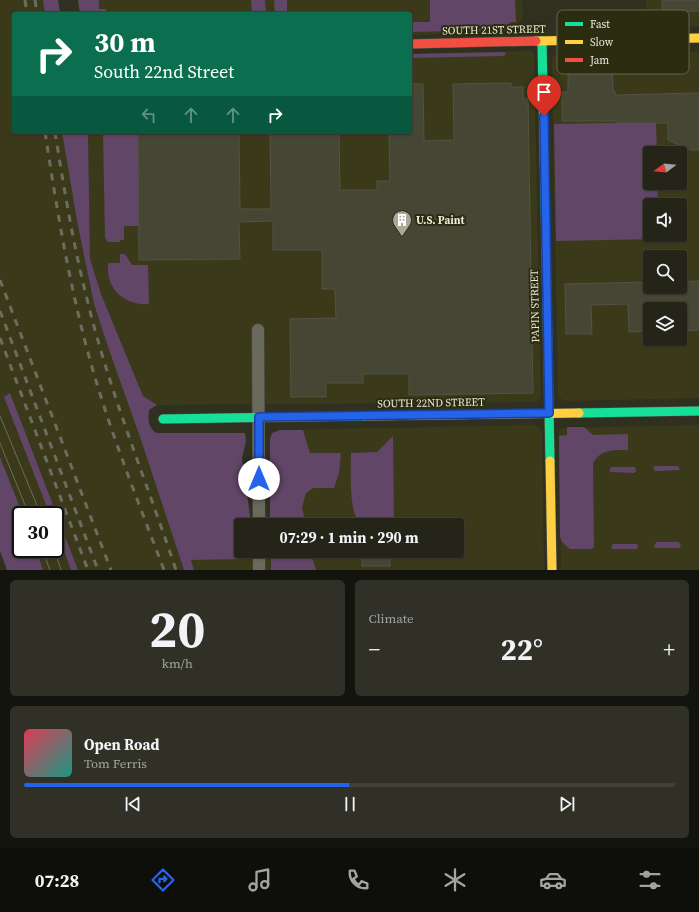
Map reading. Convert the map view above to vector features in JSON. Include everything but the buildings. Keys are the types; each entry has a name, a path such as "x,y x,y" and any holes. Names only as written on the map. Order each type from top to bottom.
{"street":[{"name":"SOUTH 21ST STREET","path":"689,38 699,38"},
{"name":"PAPIN STREET","path":"542,41 552,570"},
{"name":"SOUTH 21ST STREET","path":"412,44 557,41"},
{"path":"258,330 259,518"},
{"name":"SOUTH 22ND STREET","path":"163,419 699,411"},
{"path":"259,558 259,570"}],"shaded area":[{"path":"0,0 43,0 45,12 12,12 12,134 62,134 77,221 94,304 184,570 78,570 64,534 64,506 53,506 10,394 47,506 19,506 0,457"},
{"path":"43,0 58,0 60,12 45,12"},
{"path":"78,0 522,0 523,17 516,29 510,32 412,35 412,12 80,12"},
{"path":"78,0 99,0 99,9 106,9 106,12 80,12"},
{"path":"251,0 265,0 266,12 252,12"},
{"path":"274,0 287,0 287,12 275,12"},
{"path":"430,0 515,0 516,22 511,22 503,30 412,32 412,22 430,22"},
{"path":"646,0 699,0 699,26 689,26 689,10 646,10"},
{"path":"532,51 534,54 541,395 539,400 536,402 157,405 143,396 101,294 90,259 88,134 412,134 412,54"},
{"path":"689,52 699,52 699,398 564,401 559,397 552,57 557,56 557,74 689,74"},
{"path":"506,53 504,56 412,58 412,54"},
{"path":"656,122 657,146 643,146 643,190 657,190 658,198 643,198 643,239 556,241 554,124"},
{"path":"62,134 88,134 90,259 101,294 143,396 157,405 149,410 151,428 156,433 245,433 246,441 242,458 250,518 234,518 234,558 247,559 191,560 194,570 184,570 94,304 77,221"},
{"path":"103,134 138,134 139,226 124,226 124,240 120,240 120,242 108,242 105,238"},
{"path":"120,254 125,254 132,265 148,265 149,304 141,304 125,299 114,289 108,274 108,265 109,263 120,263"},
{"path":"10,393 53,506 46,506 4,397"},
{"path":"699,425 699,570 561,570 559,431 562,428"},
{"path":"538,426 542,432 544,570 194,570 191,560 271,558 464,558 464,518 270,518 270,439 272,433 280,430"},
{"path":"567,427 584,427 593,435 628,434 628,450 608,451 596,458 593,463 594,547 591,549 570,549 562,542 560,537 559,436 567,435"},
{"path":"280,430 303,430 310,453 341,453 339,473 334,488 313,488 306,493 302,507 304,518 270,518 270,439 272,433"},
{"path":"393,436 394,518 357,518 352,501 351,453 377,452"},
{"path":"0,457 19,506 12,506 12,558 39,558 43,570 7,570 0,551"},
{"path":"678,466 680,470 655,471 653,467"},
{"path":"611,467 635,467 636,471 634,473 611,472 609,471"},
{"path":"64,534 78,570 71,570 64,551"},
{"path":"656,542 679,542 681,546 679,548 656,548 654,547"},
{"path":"613,544 637,544 638,547 637,549 613,549 611,548"},
{"path":"64,552 71,570 43,570 39,558 64,558"},
{"path":"271,558 312,558 316,570 271,570"}],"tram line":[{"path":"0,416 37,506"},
{"path":"0,443 25,506"},
{"path":"45,558 50,570"},
{"path":"57,558 61,570"}],"railway":[{"path":"25,0 27,12"},
{"path":"35,0 37,12"},
{"path":"45,134 66,259 88,353 112,431 164,570"},
{"path":"55,134 73,237 96,333 117,401 176,570"},
{"path":"0,280 111,570"},
{"path":"0,311 98,570"},
{"path":"0,338 88,570"}],"traffic: fast":[{"path":"542,41 550,461"},
{"path":"579,413 699,411"},
{"path":"163,419 364,416"}],"traffic: slow":[{"path":"689,38 699,38"},
{"path":"536,41 557,41"},
{"path":"364,416 579,413"},
{"path":"550,461 552,570"}],"traffic: jam":[{"path":"412,44 536,41"}],"place":[{"name":"U.S. Paint","path":"402,237"}],"route":[{"path":"259,479 259,417 549,413 544,116"}]}
